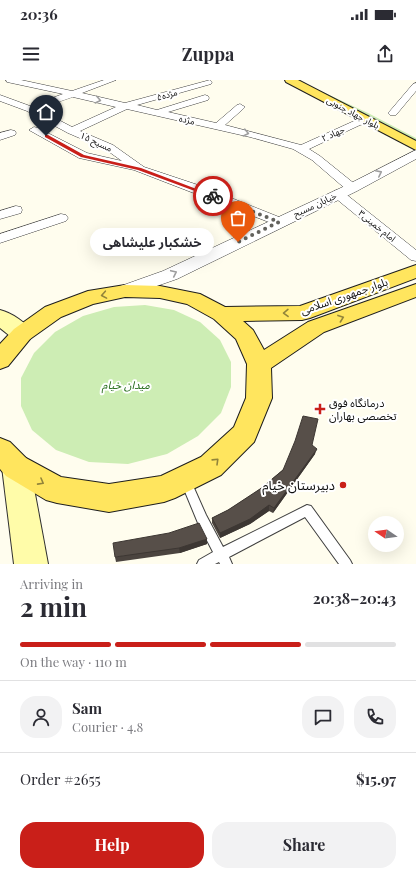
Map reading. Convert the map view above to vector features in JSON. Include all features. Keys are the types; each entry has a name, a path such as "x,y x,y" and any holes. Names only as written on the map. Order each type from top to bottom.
{"main road":[{"name":"بلوار جهاد جنوبی","path":"290,80 416,146"},
{"name":"بلوار جهاد جنوبی","path":"310,80 410,130"},
{"name":"بلوار جمهوری اسلامی","path":"222,314 302,313 416,271"},
{"name":"بلوار جمهوری اسلامی","path":"259,364 316,327 416,290"},
{"path":"0,360 22,334 53,312 88,298 125,291 160,292 193,299 222,314 245,335 259,364 259,398 244,434 211,466 164,489 109,498 56,490 8,458"},
{"path":"0,317 22,334"},
{"path":"8,458 31,564"}],"street":[{"name":"مژده","path":"10,80 252,134 300,149 316,158 345,191"},
{"path":"30,109 112,80"},
{"name":"مژده۵","path":"72,131 126,106 205,81"},
{"path":"5,93 26,84"},
{"path":"393,113 416,86"},
{"name":"مسیح ۱۵","path":"5,93 30,109 72,131 109,147 140,169 197,189 279,222"},
{"path":"156,113 205,98"},
{"path":"217,127 240,107"},
{"name":"جهاد ۲","path":"300,149 357,124 368,121"},
{"path":"34,130 83,156 140,169"},
{"path":"0,137 11,133"},
{"name":"خیابان مسیح","path":"125,291 170,275 345,191 416,154"},
{"name":"امام خمینی۳","path":"345,191 416,257"},
{"path":"0,215 16,210"},
{"path":"0,239 61,218"}],"lane":[{"path":"185,479 202,519 224,560"},
{"path":"203,564 224,560 307,510 346,564"}],"green space":[{"path":"297,80 368,113 416,138 416,143"},
{"name":"میدان خیام","path":"145,305 174,310 200,322 220,340 231,362 231,387 221,413 198,436 167,454 128,464 89,462 56,450 32,430 21,406 21,378 34,353 55,332 83,316 114,307"}],"building":[{"path":"303,416 318,419 312,445 317,449 274,508 269,505 250,519 220,533 212,518 228,510 260,489 283,470"},
{"path":"199,523 207,539 179,548 115,557 113,543 169,533"}],"way so far":[{"path":"213,196 279,222 238,242"}],"place":[{"name":"خشکبار علیشاهی","path":"238,242"},
{"name":"درمانگاه فوق تخصصی بهاران","path":"320,409"},
{"name":"دبیرستان خیام","path":"343,485"}],"route":[{"path":"46,136 83,156 140,169 213,196"}]}
